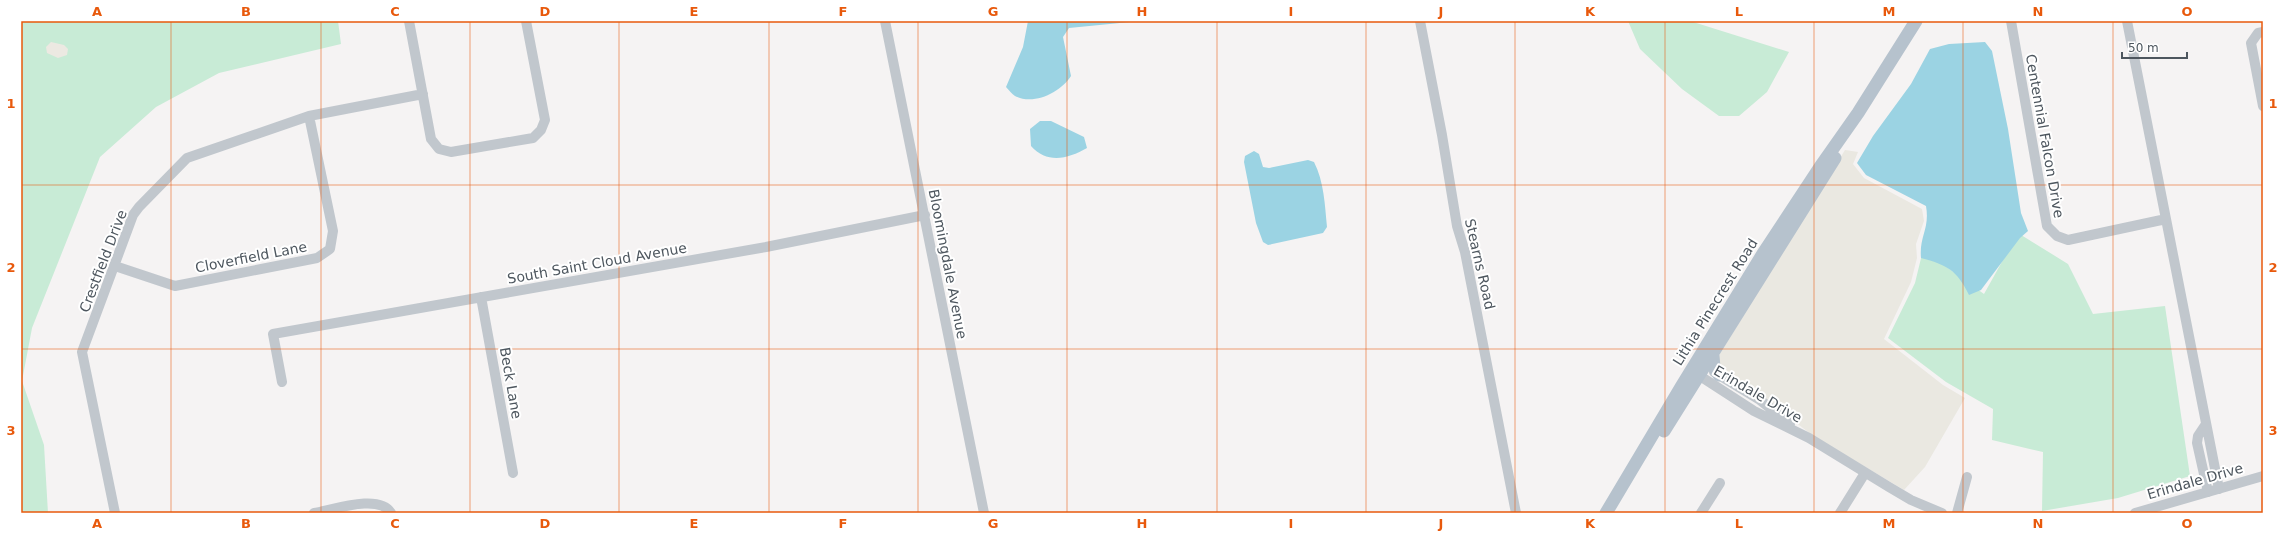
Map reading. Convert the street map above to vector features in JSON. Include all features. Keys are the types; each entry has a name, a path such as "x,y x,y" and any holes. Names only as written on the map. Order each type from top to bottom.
{"main road":[{"name":"Lithia Pinecrest Road","path":"1611,513 1699,370 1790,213 1858,113 1916,21"},
{"name":"Lithia Pinecrest Road","path":"1606,513 1699,370 1713,356 1827,173 1858,113"},
{"path":"1713,356 1714,367 1719,375"}],"street":[{"path":"409,21 431,139 439,149 451,152 533,138 541,130 545,120 526,21"},
{"name":"Bloomingdale Avenue","path":"885,21 984,513"},
{"name":"Stearns Road","path":"1420,21 1442,135 1457,226 1465,252 1516,513"},
{"name":"Centennial Falcon Drive","path":"2011,21 2047,226 2057,236 2068,240 2166,219"},
{"path":"2127,21 2219,489"},
{"path":"2263,32 2258,33 2251,43 2263,106"},
{"name":"Crestfield Drive","path":"115,513 82,352 133,215 187,158 309,116 423,94"},
{"name":"Cloverfield Lane","path":"115,266 175,286 317,258 330,249 333,231 309,116"},
{"name":"South Saint Cloud Avenue","path":"282,382 273,334 756,249 925,215"},
{"name":"Beck Lane","path":"481,297 513,473"},
{"name":"Erindale Drive","path":"1699,370 1719,375 1760,400 1809,438 1865,473 1911,500 1942,513"},
{"name":"Erindale Drive","path":"1699,370 1754,411 1809,438"},
{"path":"2206,424 2197,440 2208,492"},
{"path":"2200,458 2212,456"},
{"path":"1840,513 1865,473"},
{"path":"1957,513 1967,476"},
{"name":"Erindale Drive","path":"2135,513 2263,476"},
{"path":"1701,513 1720,483"},
{"path":"314,513 370,502 383,505 391,513"}],"shaded area":[{"path":"1845,150 1858,152 1853,164 1864,178 1922,209 1924,221 1916,244 1917,258 1911,282 1884,339 1943,385 1965,398 1925,467 1904,490 1812,435 1763,397 1722,371 1718,357"}],"green space":[{"path":"21,21 338,21 341,44 219,73 156,107 100,157 32,328 22,381 44,445 48,513 21,513"},
{"path":"1628,21 1690,21 1789,52 1767,92 1739,116 1719,116 1682,89 1640,49"},
{"path":"2018,233 2068,264 2093,314 2165,306 2190,476 2118,498 2042,511 2043,452 1992,440 1993,409 1946,382 1888,338 1915,283 1923,250 1984,294"}],"sand":[{"path":"51,42 64,45 68,49 67,55 58,58 47,53 46,47"}],"water":[{"path":"1028,21 1191,21 1130,22 1069,28 1063,37 1071,76 1061,87 1046,96 1022,99 1015,96 1006,87 1023,47"},
{"path":"1985,42 1992,51 2008,129 2021,213 2028,231 2020,238 1981,290 1969,295 1960,280 1950,270 1938,263 1921,258 1921,250 1927,221 1926,206 1866,175 1857,163 1873,136 1911,84 1930,49 1949,44"},
{"path":"1040,121 1051,121 1084,137 1087,148 1072,155 1058,158 1037,152 1031,146 1030,129"},
{"path":"1254,151 1259,154 1263,167 1269,168 1308,160 1314,162 1320,177 1325,202 1327,227 1323,233 1268,245 1263,242 1256,223 1244,162 1245,156"}]}
